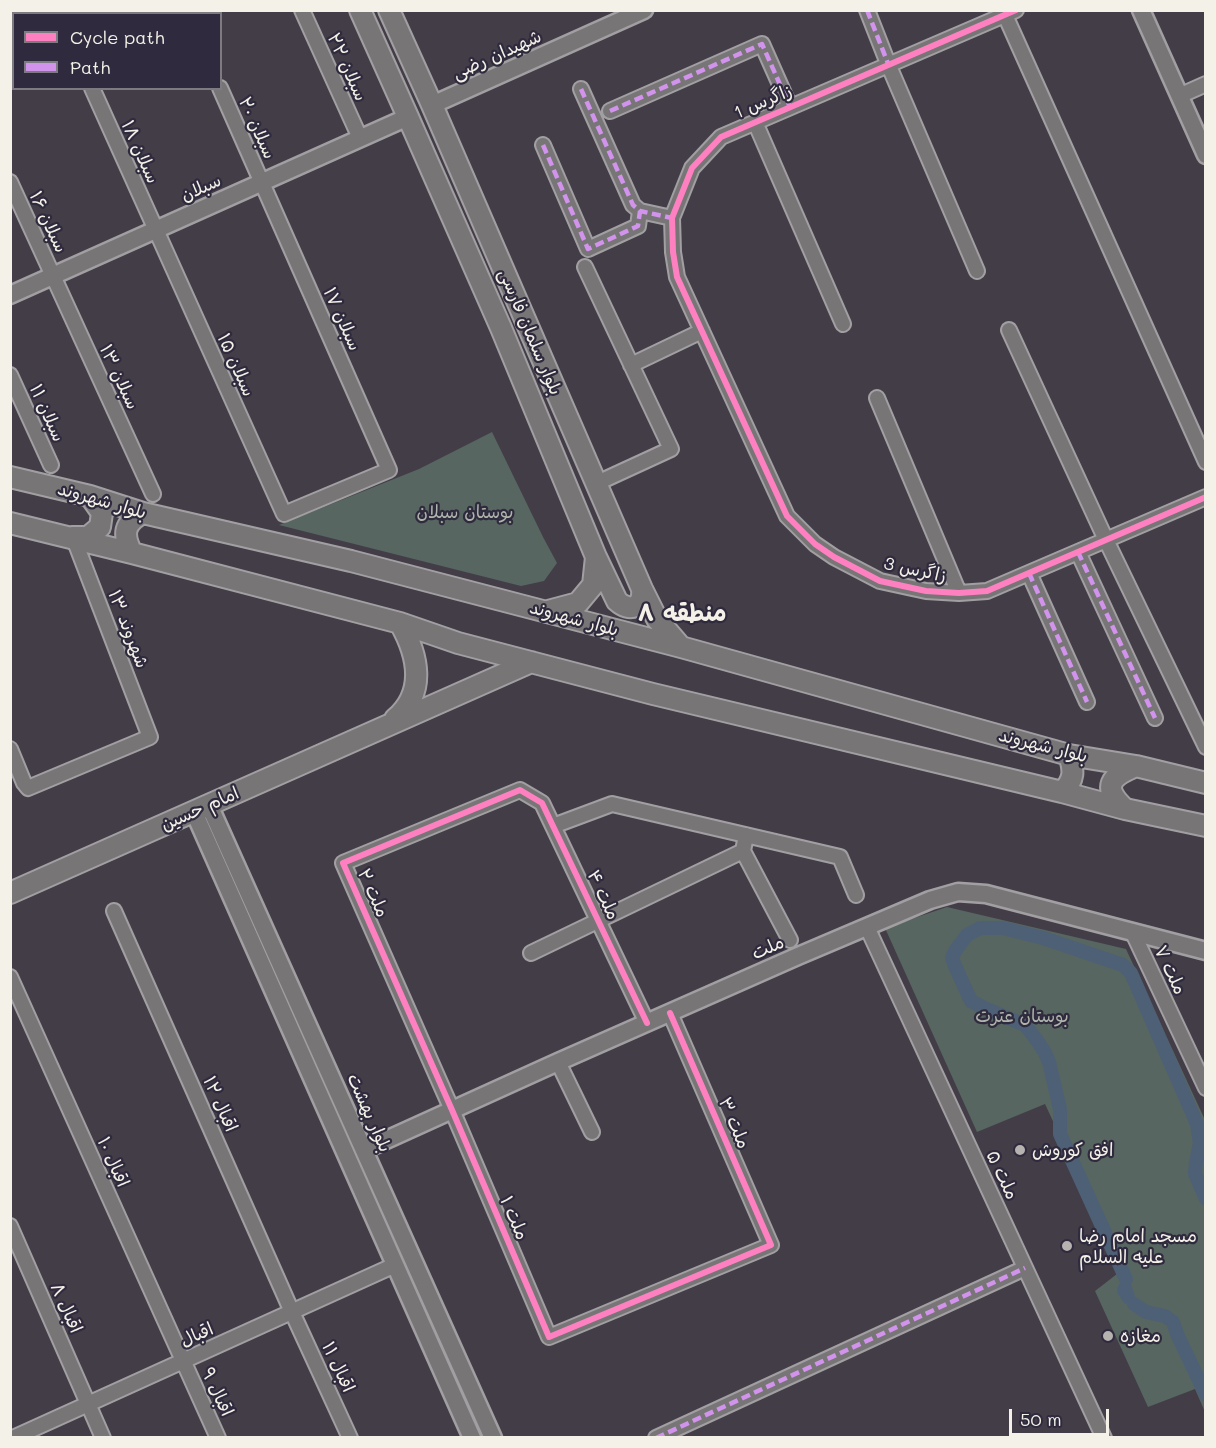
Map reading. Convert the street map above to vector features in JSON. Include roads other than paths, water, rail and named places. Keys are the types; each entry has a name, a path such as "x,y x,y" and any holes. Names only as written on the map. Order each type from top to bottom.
{"main road":[{"name":"بلوار سلمان فارسی","path":"360,10 505,338 596,556 593,585 578,603 546,612"},
{"name":"بلوار سلمان فارسی","path":"389,10 642,589 657,619 681,647"},
{"name":"بلوار شهروند","path":"10,477 90,496 143,513 351,561 681,647 1069,755 1136,766 1206,783"},
{"path":"70,537 88,537 100,527 102,513 90,496"},
{"path":"132,553 126,541 126,530 133,519 143,513"},
{"path":"10,523 400,623 459,643 653,694 1125,809 1206,826"},
{"path":"596,556 617,601 623,607 631,608 639,604 643,597 642,589"},
{"path":"389,724 404,711 414,694 417,675 415,656 400,623"},
{"name":"امام حسین","path":"10,893 531,662"},
{"path":"1062,792 1073,775 1069,755"},
{"path":"1125,809 1114,800 1111,792 1112,784 1115,777 1136,766"}],"street":[{"name":"سبلان ۲۲","path":"302,10 360,138"},
{"name":"شهیدان رضی","path":"432,105 644,10"},
{"path":"867,10 977,271"},
{"path":"1141,10 1206,155"},
{"path":"1010,13 1206,462"},
{"name":"زاگرس 1","path":"702,331 677,277 673,252 672,218 692,168 721,137 1010,13"},
{"path":"610,111 762,44 790,107"},
{"path":"1179,96 1206,84"},
{"path":"581,89 633,205 640,211 672,218"},
{"name":"سبلان ۱۸","path":"93,90 155,230"},
{"name":"سبلان ۲۰","path":"221,90 261,182"},
{"name":"سبلان","path":"10,295 408,117"},
{"path":"755,122 843,324"},
{"path":"543,145 588,249 638,226 640,211"},
{"name":"سبلان ۱۶","path":"10,182 53,276"},
{"name":"سبلان ۱۷","path":"261,182 389,470 284,514"},
{"name":"سبلان ۱۵","path":"155,230 284,514"},
{"path":"585,267 671,449 595,484"},
{"name":"سبلان ۱۳","path":"53,276 153,494"},
{"path":"1008,330 1206,747"},
{"path":"631,364 702,331"},
{"name":"زاگرس 3","path":"702,331 787,516 815,544 880,581 926,591 959,593 987,591 1206,497"},
{"name":"سبلان ۱۱","path":"10,375 51,465"},
{"path":"877,398 959,593"},
{"name":"شهروند ۱۳","path":"10,749 28,788 150,737 70,537"},
{"path":"1078,552 1155,718"},
{"path":"1029,573 1087,702"},
{"name":"ملت ۴","path":"520,790 542,803 647,1023"},
{"name":"ملت ۲","path":"452,1110 343,863 520,790"},
{"path":"554,826 612,804 840,857 856,895"},
{"name":"بلوار بهشت","path":"202,809 364,1150 493,1437"},
{"name":"بلوار بهشت","path":"202,809 395,1265 472,1437"},
{"path":"746,835 743,851 790,940"},
{"path":"531,953 743,851"},
{"name":"ملت","path":"364,1150 558,1062 867,927 930,900 958,892 986,894 1206,951"},
{"name":"اقبال ۱۲","path":"114,911 292,1312"},
{"name":"ملت ۵","path":"867,927 1104,1437"},
{"name":"ملت ۷","path":"1133,933 1206,1088"},
{"name":"اقبال ۱۰","path":"10,977 183,1361"},
{"name":"ملت ۳","path":"549,1338 771,1245 670,1013"},
{"path":"558,1062 592,1132"},
{"name":"ملت ۱","path":"452,1110 549,1338"},
{"name":"اقبال ۸","path":"10,1226 102,1437"},
{"path":"395,1265 412,1257"},
{"name":"اقبال","path":"13,1437 395,1265"},
{"path":"656,1437 1025,1268"},
{"name":"اقبال ۱۱","path":"292,1312 350,1437"},
{"name":"اقبال ۹","path":"183,1361 218,1437"}],"water":[{"path":"1129,1278 1137,1302 1129,1304 1124,1303 1117,1288 1120,1283"}],"waterway":[{"path":"1126,1279 1060,1134 1060,1109 1049,1062 1044,1051 1025,1025 971,1001 952,958 967,935 980,928 1003,928 1043,938 1123,965 1131,973 1197,1124 1200,1143 1195,1174 1206,1199"},
{"path":"1134,1304 1146,1312 1165,1316 1173,1322 1206,1395"}],"place":[{"name":"افق کوروش","path":"1020,1150"},
{"name":"مسجد امام رضا علیه السلام","path":"1067,1246"},
{"name":"مغازه","path":"1108,1336"}],"district":[{"name":"منطقه ۸","path":"682,614"}],"park label":[{"name":"بوستان سبلان","path":"465,512"},
{"name":"بوستان عترت","path":"1022,1016"}]}
